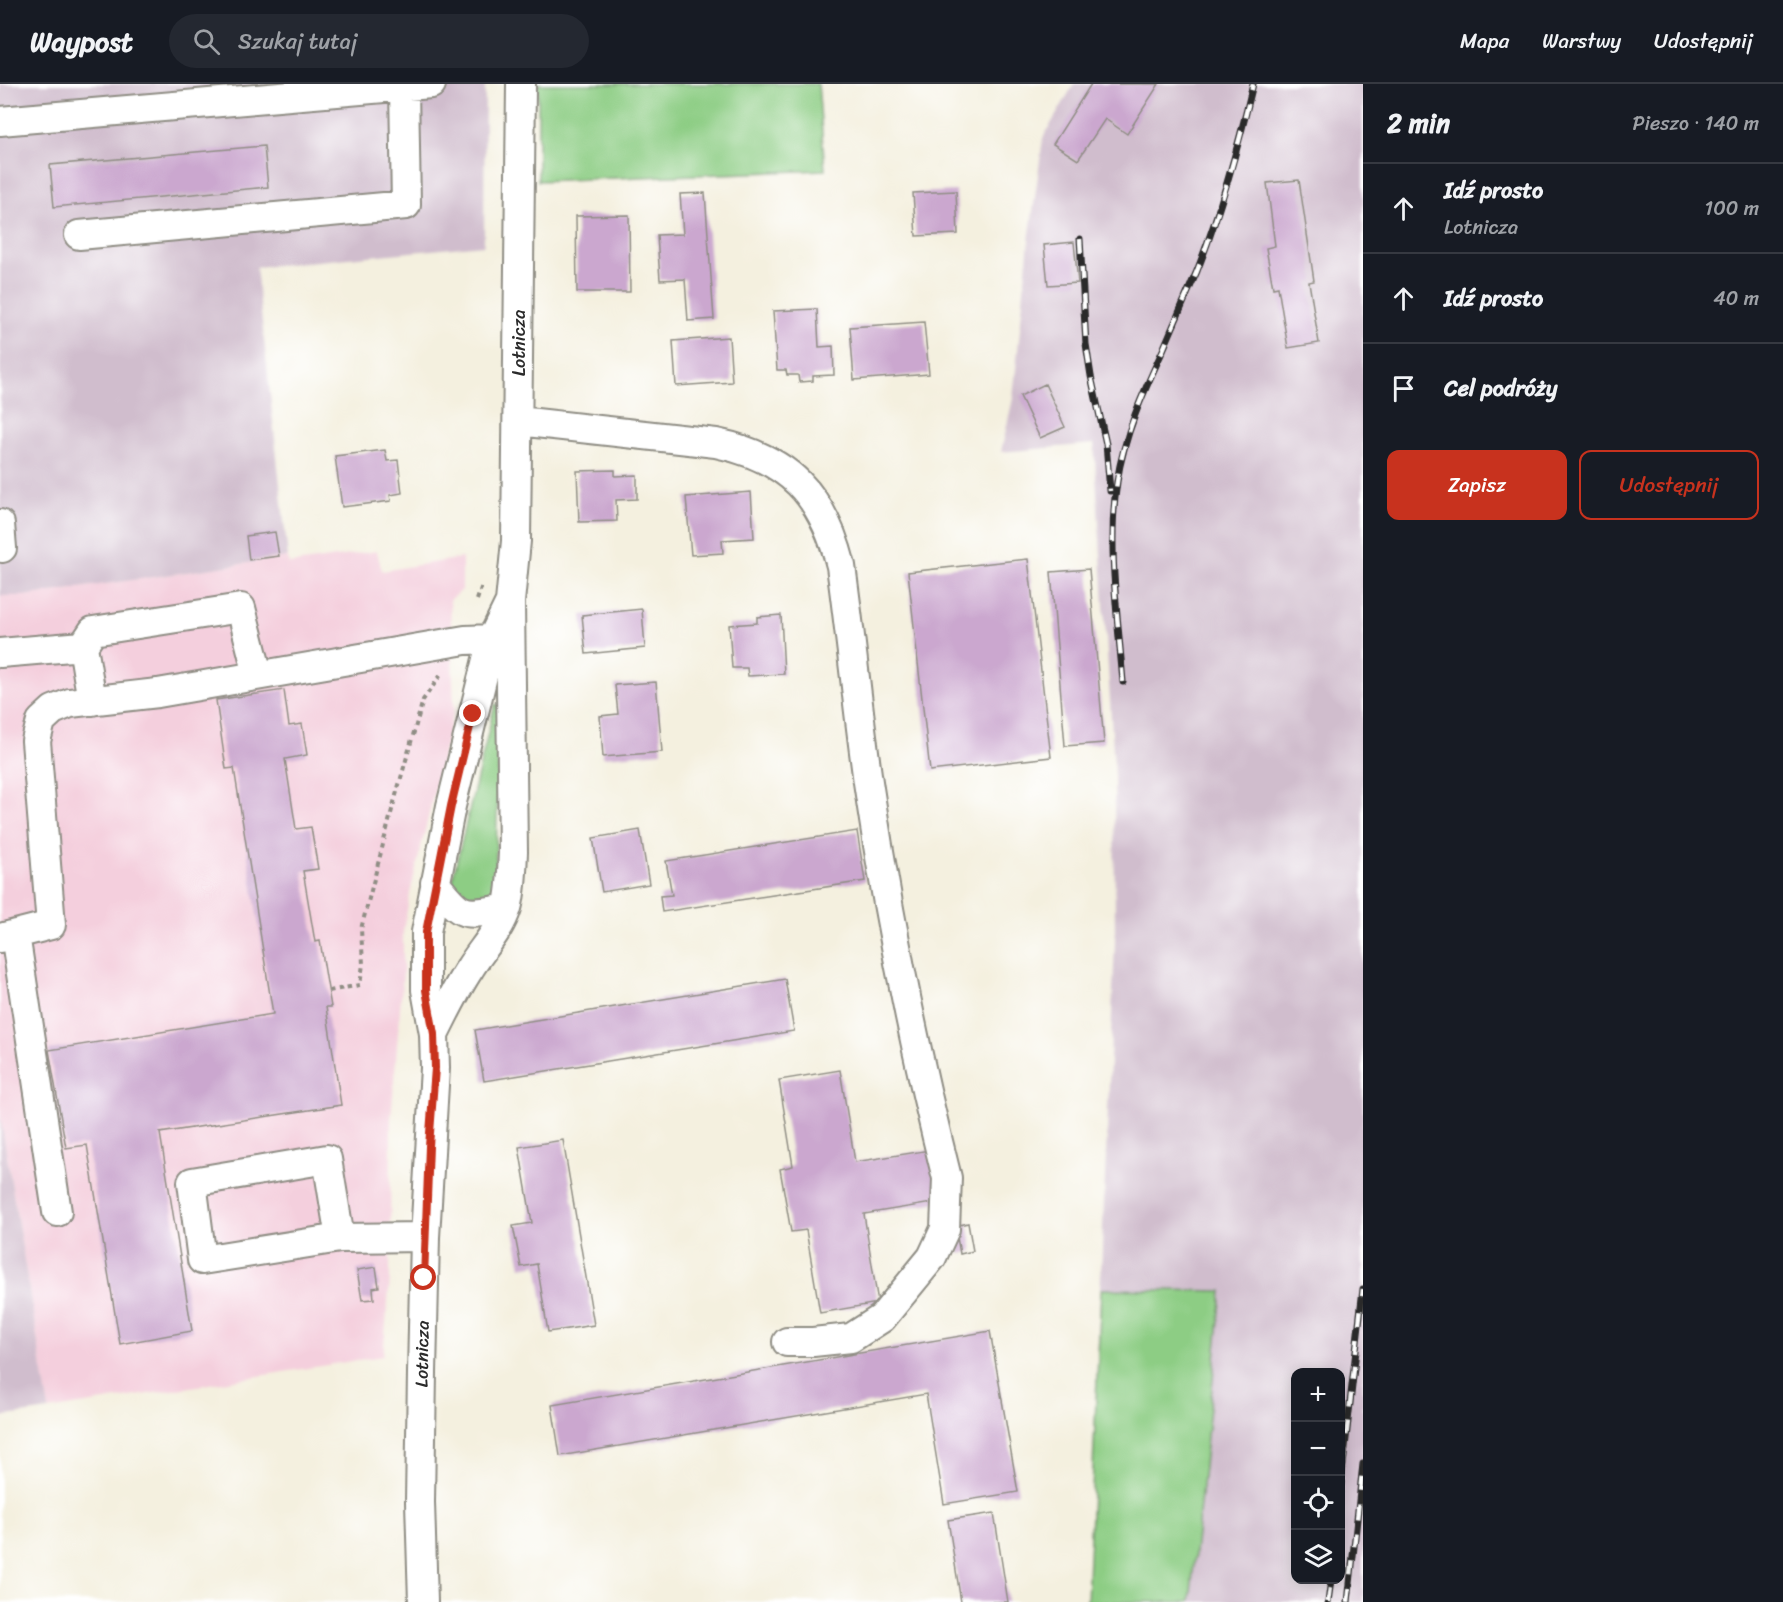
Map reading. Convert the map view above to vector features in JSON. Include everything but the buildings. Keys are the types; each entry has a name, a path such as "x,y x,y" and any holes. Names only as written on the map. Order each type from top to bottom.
{"street":[{"name":"Lotnicza","path":"423,1602 420,1502 425,1237 435,1068 434,1034 426,990 426,932 451,806 478,640 510,602 516,541 521,84"},
{"path":"0,121 215,94 418,85 406,206 80,235"},
{"path":"518,422 738,447 791,474 807,490 836,547 845,594 868,781 884,882 910,1022 947,1178 948,1194 945,1229 933,1257 882,1318 851,1338 788,1342"},
{"path":"435,883 458,909 469,914 506,909 513,852 510,602"},
{"path":"92,701 83,645 93,632 241,608 258,675"},
{"path":"57,1212 7,936 51,925 36,741 41,721 52,710 70,703 158,693 478,640"},
{"path":"0,653 83,645"},
{"name":"Lotnicza","path":"434,1034 458,988 490,940 506,909"},
{"path":"340,1238 327,1159 192,1182 202,1260 340,1238 425,1237"}],"path":[{"path":"328,991 360,985 363,964 361,929 423,700 478,640 482,584"}],"shaded area":[{"path":"0,84 485,84 484,245 256,267 288,557 24,596 0,596"},
{"path":"1074,84 1363,84 1363,1602 1087,1602 1115,942 1114,765 1094,444 1001,452 1013,398 1029,241 1043,138"},
{"path":"377,551 382,571 462,558 462,590 450,600 454,709 403,932 403,972 391,1120 390,1279 383,1356 49,1410 0,1115 0,596 24,596 288,557 289,564"},
{"path":"0,1115 49,1410 0,1417"}],"green space":[{"path":"538,84 818,84 825,170 538,181"},
{"path":"495,704 500,706 495,893 489,899 476,904 453,888 453,877"},
{"path":"1101,1289 1222,1291 1190,1602 1087,1602"}],"railway":[{"path":"1123,682 1113,556 1114,506 1120,465 1135,414 1197,271 1214,225 1253,84"},
{"path":"1080,239 1086,344 1106,444 1110,491"},
{"path":"1342,1476 1363,1289"},
{"path":"1348,1602 1363,1464"},
{"path":"1328,1602 1330,1584"}],"route":[{"path":"424,1278 429,1146 435,1068 434,1034 426,990 426,932 451,806 473,714"}]}
